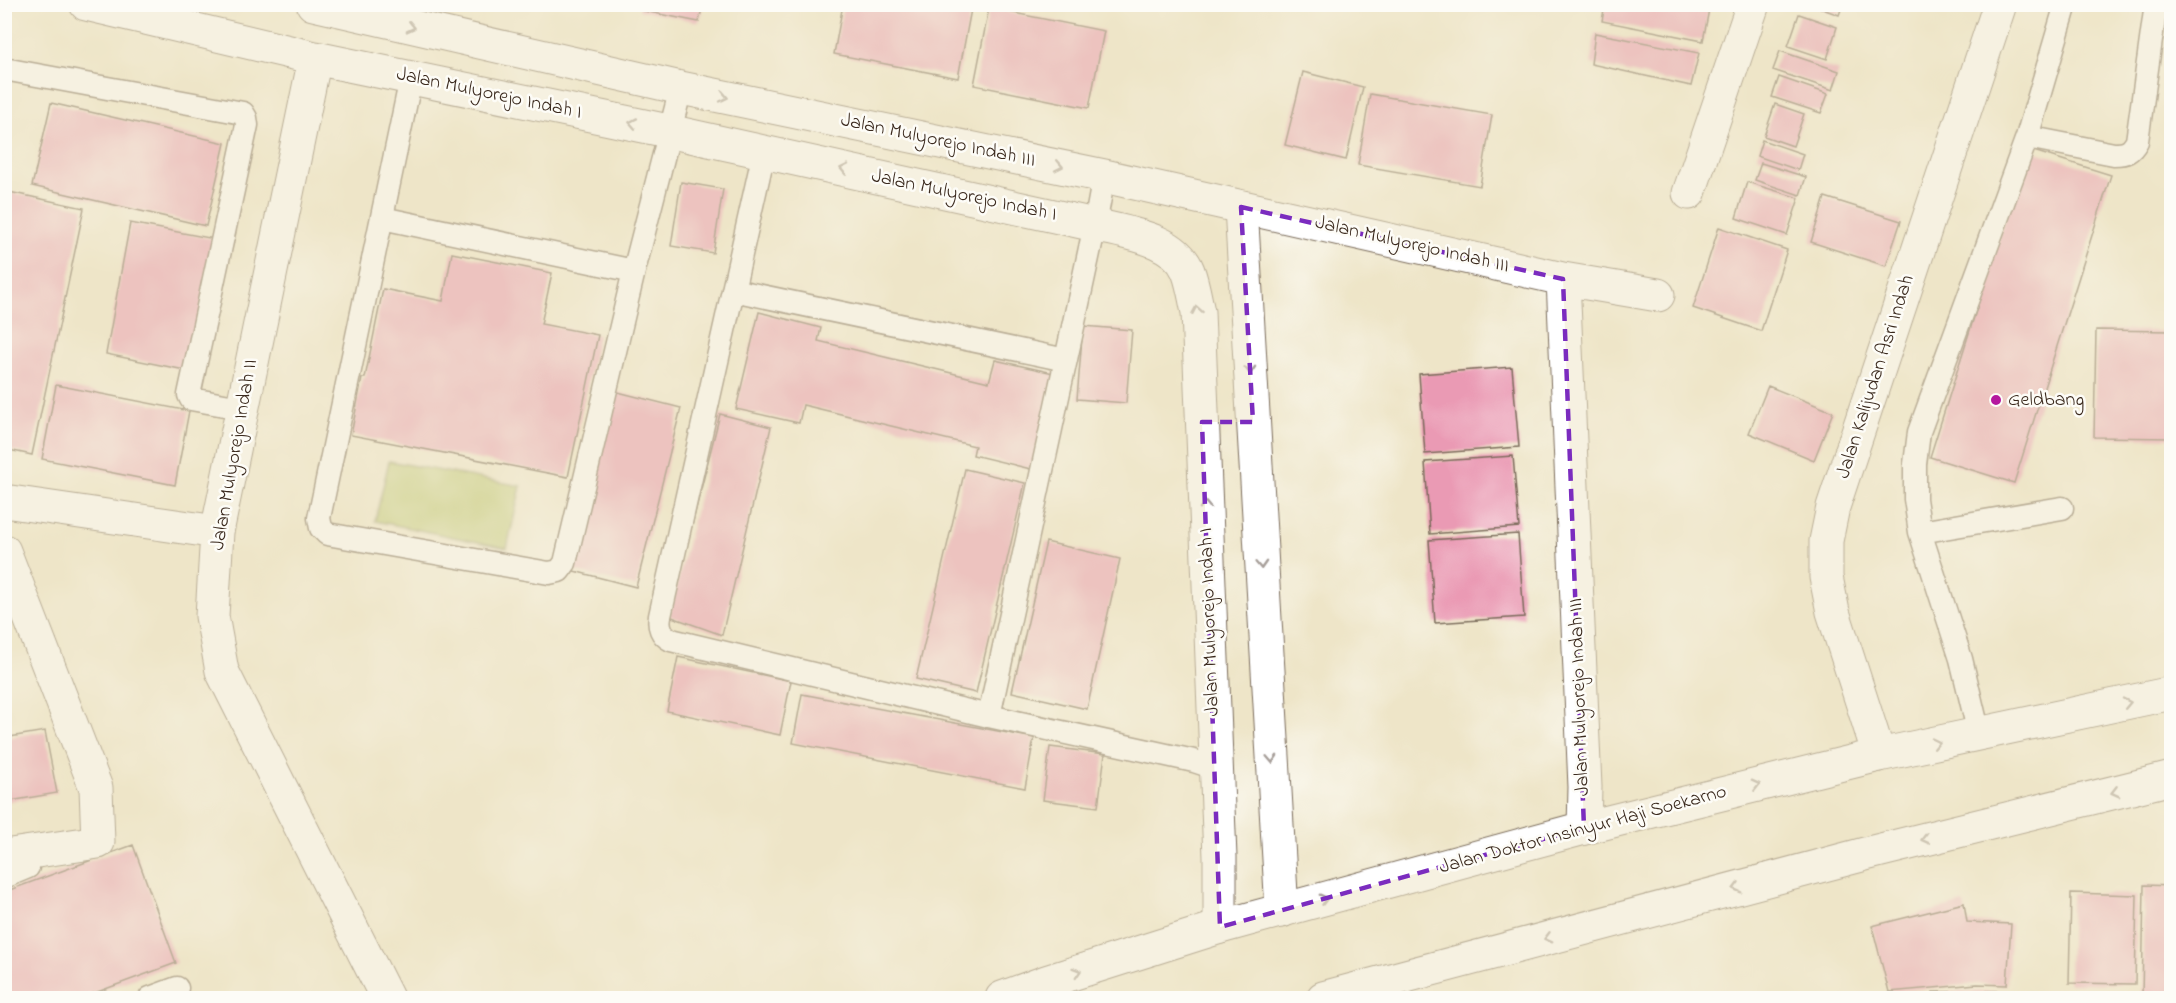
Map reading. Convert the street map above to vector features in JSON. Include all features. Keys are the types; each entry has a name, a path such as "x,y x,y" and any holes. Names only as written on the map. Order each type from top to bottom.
{"street":[{"name":"Jalan Mulyorejo Indah I","path":"86,4 315,58 668,130 1095,225 1156,243 1178,255 1188,271 1198,312 1220,872 1220,927"},
{"name":"Jalan Mulyorejo Indah III","path":"313,4 681,88 1104,176 1563,279 1658,296"},
{"path":"1689,193 1753,4"},
{"name":"Jalan Kalijudan Asri Indah","path":"1878,755 1833,612 1827,577 1826,541 1833,507 2000,4"},
{"name":"Jalan Mulyorejo Indah II","path":"315,58 217,532 212,616 222,671 387,999"},
{"path":"1241,207 1282,911"},
{"name":"Jalan Mulyorejo Indah III","path":"1563,279 1584,828"},
{"path":"1202,422 1253,422"},
{"path":"4,501 217,532"},
{"path":"4,551 96,789 98,842 16,862"},
{"name":"Jalan Doktor Insinyur Haji Soekarno","path":"1002,999 1046,982 1220,927 1584,828 1878,755 2172,693"},
{"path":"1323,999 1865,854 2172,778"}],"lane":[{"path":"1979,734 1961,659 1920,532 1915,499 1919,432 2027,137 2067,4"},
{"path":"2027,137 2114,154 2126,154 2133,149 2137,141 2156,4"},
{"path":"4,69 243,113 247,125 189,395 191,399 242,408"},
{"path":"411,78 319,518 321,528 327,534 549,573 559,571 565,563 668,130 681,88"},
{"path":"764,152 658,623 664,636 670,640 989,716 1194,761 1215,768"},
{"path":"989,716 1104,176"},
{"path":"382,219 634,272"},
{"path":"733,290 1066,360"},
{"path":"1920,532 2062,508"},
{"path":"4,877 16,862"},
{"path":"150,999 177,988"}],"highlighted area":[{"path":"1241,207 1563,279 1584,828 1220,927 1202,422 1253,422"}],"green space":[{"path":"389,461 521,486 507,548 375,521"}],"building":[{"path":"640,4 703,4 699,22 639,10"},
{"path":"843,4 972,4 958,78 834,54"},
{"path":"1605,4 1710,4 1703,41 1602,21"},
{"path":"1809,4 1843,4 1839,15"},
{"path":"989,8 1104,31 1089,108 974,85"},
{"path":"1799,14 1837,27 1827,59 1788,46"},
{"path":"1595,33 1699,53 1691,86 1591,64"},
{"path":"1780,51 1839,71 1833,90 1773,70"},
{"path":"1303,72 1363,87 1346,160 1285,145"},
{"path":"1779,77 1828,94 1821,113 1772,97"},
{"path":"1370,94 1492,115 1480,186 1358,165"},
{"path":"51,103 225,143 206,226 32,186"},
{"path":"1775,104 1804,114 1793,146 1764,136"},
{"path":"1762,140 1803,154 1798,170 1757,156"},
{"path":"2027,149 2111,175 2014,483 1930,457"},
{"path":"1761,163 1806,177 1800,195 1755,180"},
{"path":"681,182 723,189 713,253 671,246"},
{"path":"1747,182 1799,198 1787,235 1736,218"},
{"path":"9,192 84,208 32,455 4,449 4,216"},
{"path":"1825,197 1901,221 1886,266 1811,242"},
{"path":"130,223 215,239 190,371 106,354"},
{"path":"1719,227 1787,250 1761,331 1693,308"},
{"path":"452,253 552,273 541,324 598,335 568,477 351,435 383,289 443,301"},
{"path":"759,312 821,328 818,341 989,382 995,360 1058,374 1035,470 973,455 975,446 803,405 799,423 736,409"},
{"path":"1083,326 1132,330 1126,403 1077,399"},
{"path":"2096,330 2172,331 2172,438 2094,437"},
{"path":"1512,367 1519,447 1425,454 1419,374"},
{"path":"56,385 189,411 175,485 42,459"},
{"path":"1768,386 1833,412 1814,460 1749,433"},
{"path":"610,390 681,408 636,587 566,569"},
{"path":"720,414 771,427 722,635 669,616"},
{"path":"1513,456 1519,527 1430,534 1425,462"},
{"path":"965,469 1025,483 976,693 916,679"},
{"path":"1518,534 1524,617 1435,623 1429,540"},
{"path":"1046,542 1120,559 1087,709 1012,692"},
{"path":"678,657 791,681 780,735 667,711"},
{"path":"802,694 1034,738 1025,788 793,743"},
{"path":"45,731 57,793 4,802 4,738"},
{"path":"1050,747 1105,754 1098,807 1043,800"},
{"path":"133,845 176,963 81,998 4,998 4,892"},
{"path":"2144,885 2172,886 2172,998 2142,998"},
{"path":"2071,893 2137,895 2135,984 2069,983"},
{"path":"1964,903 1967,922 2011,924 2007,985 1977,984 1889,992 1872,926"},
{"path":"2000,991 2000,998 1933,998 1933,992"}],"place":[{"name":"Geldbang","path":"1996,400"}]}
